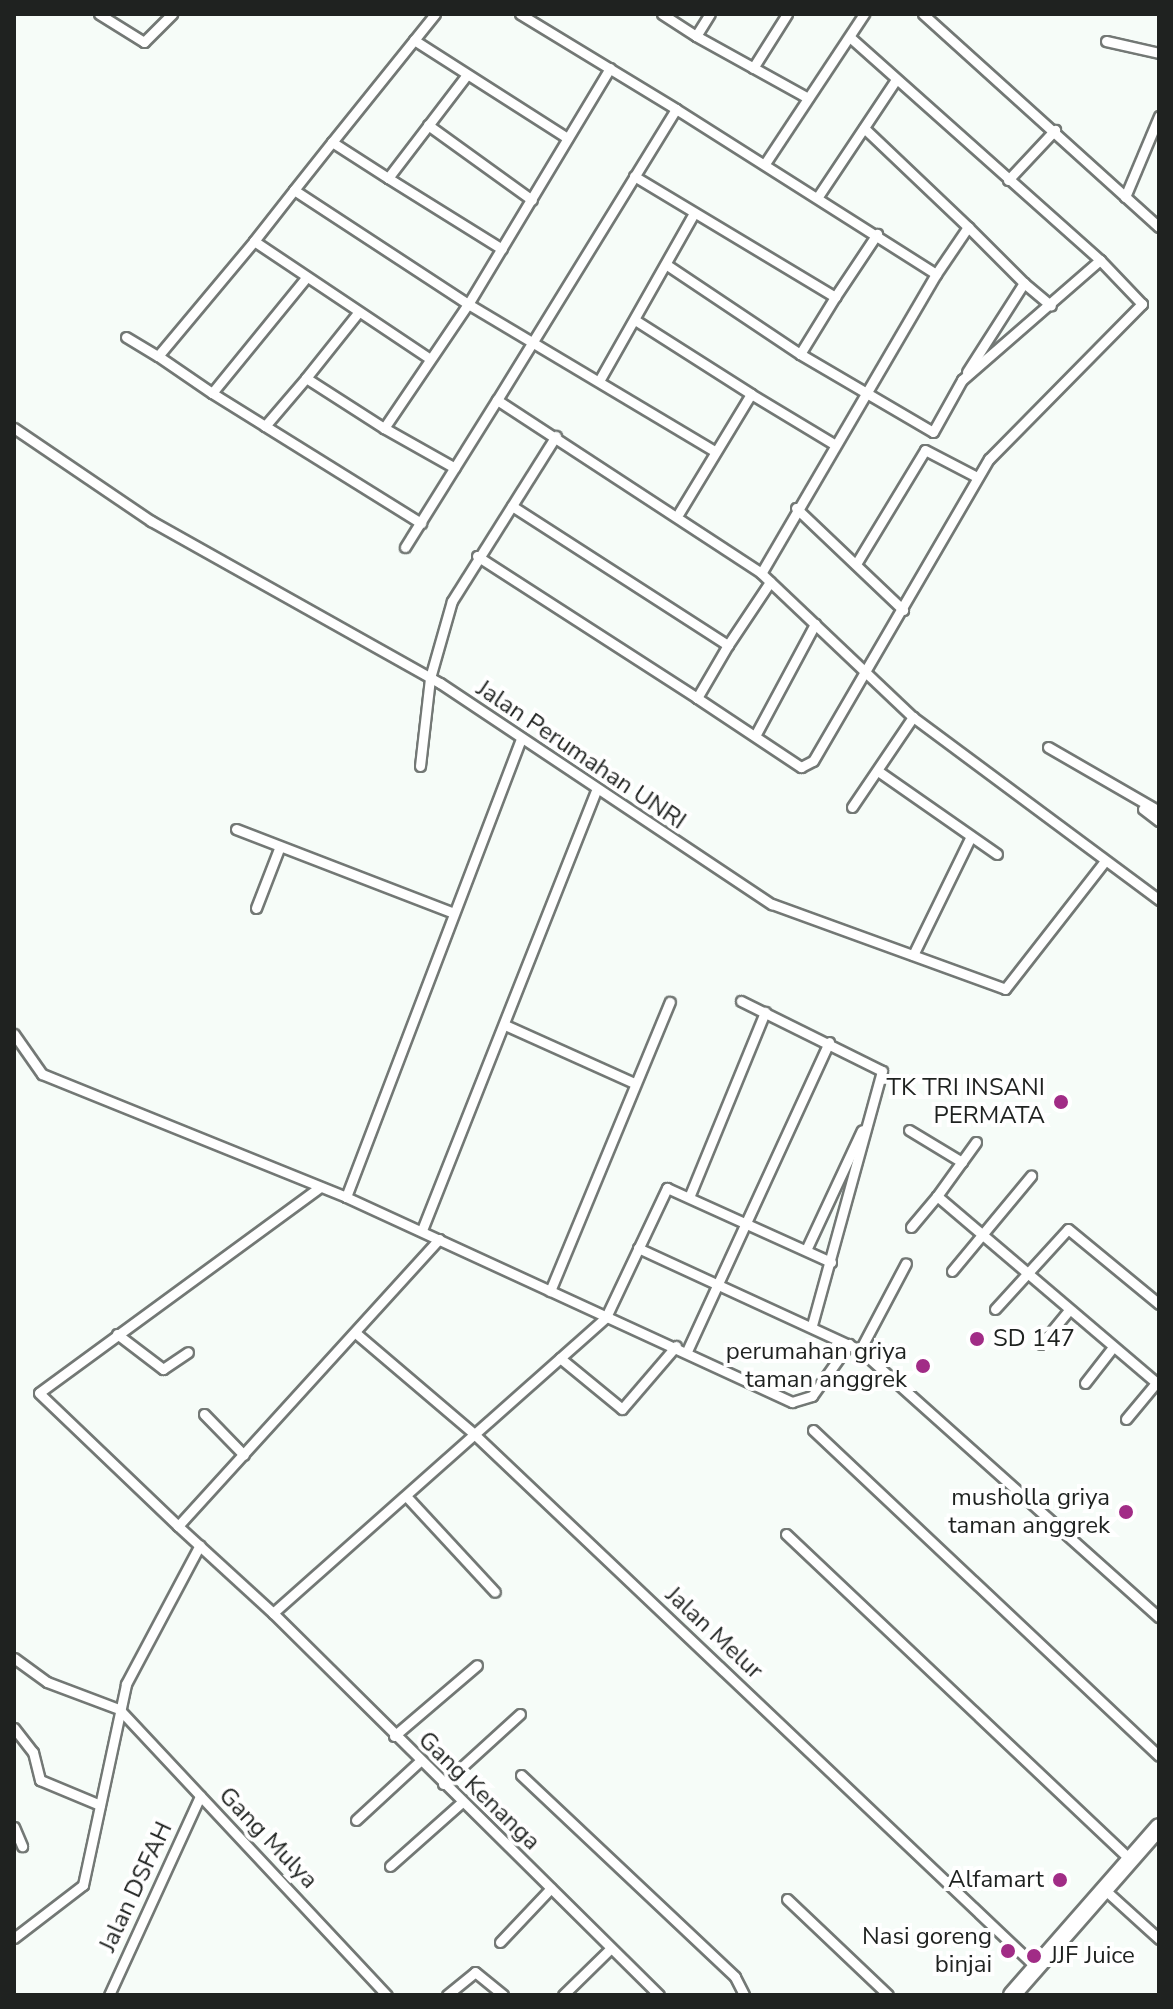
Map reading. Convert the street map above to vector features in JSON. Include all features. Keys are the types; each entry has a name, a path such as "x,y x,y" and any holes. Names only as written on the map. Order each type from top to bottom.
{"highway":[{"path":"1022,1991 1036,1967 1159,1827"}],"street":[{"path":"99,14 144,42 172,14"},
{"path":"158,356 435,14"},
{"path":"662,14 808,98"},
{"path":"696,36 710,14"},
{"path":"753,68 787,14"},
{"path":"766,162 864,14"},
{"path":"923,14 1159,227"},
{"path":"524,15 819,195 936,274"},
{"path":"477,556 808,767 903,610 977,477 1021,421 1142,304 1100,260 895,81 850,37"},
{"path":"414,40 567,138"},
{"path":"1106,41 1159,53"},
{"path":"384,428 468,304 610,68"},
{"path":"388,178 466,76"},
{"path":"819,195 895,81"},
{"path":"405,547 676,109"},
{"path":"1125,197 1159,116"},
{"path":"428,125 532,200"},
{"path":"864,128 1051,306"},
{"path":"1008,180 1055,130"},
{"path":"332,142 502,249"},
{"path":"634,176 835,297"},
{"path":"294,190 468,304 715,451"},
{"path":"599,381 694,213"},
{"path":"761,573 834,444 936,274 968,227"},
{"path":"800,354 877,234"},
{"path":"254,241 357,314 429,358"},
{"path":"962,380 1051,306 1100,260"},
{"path":"667,265 865,396 933,432"},
{"path":"212,393 305,279"},
{"path":"856,564 925,450 962,380 1024,283"},
{"path":"265,426 357,314"},
{"path":"635,320 834,444"},
{"path":"126,337 421,523"},
{"path":"306,378 384,428 455,468"},
{"path":"679,513 751,394"},
{"path":"497,400 679,513 761,573 913,717 1159,900"},
{"name":"Jalan Perumahan UNRI","path":"14,428 151,521 430,678 595,792 772,904 1005,989 1105,861"},
{"path":"420,766 430,678 452,601 477,556 556,436"},
{"path":"925,450 977,477"},
{"path":"512,506 728,645"},
{"path":"796,508 903,610"},
{"path":"697,698 770,582"},
{"path":"756,734 815,624"},
{"path":"852,807 913,717"},
{"path":"346,1197 451,912 521,739"},
{"path":"1048,747 1159,821"},
{"path":"878,771 997,854"},
{"path":"422,1230 595,792"},
{"path":"1137,804 1159,811"},
{"path":"236,829 451,912"},
{"path":"913,955 970,838"},
{"path":"256,908 280,846"},
{"path":"741,1001 882,1069 812,1325"},
{"path":"550,1291 670,1002"},
{"path":"690,1195 765,1012"},
{"path":"505,1025 634,1083"},
{"path":"14,1034 42,1074 346,1197 801,1403 849,1344"},
{"path":"687,1351 829,1042"},
{"path":"806,1250 871,1113"},
{"path":"909,1130 962,1162"},
{"path":"911,1227 976,1142"},
{"path":"952,1271 1031,1176"},
{"path":"188,1352 163,1369 117,1334 320,1187"},
{"path":"273,1613 606,1317 665,1189 690,1195 831,1262"},
{"path":"937,1196 1158,1384 1126,1419"},
{"path":"995,1309 1025,1273 1070,1229 1159,1304"},
{"path":"178,1526 358,1335 439,1239"},
{"path":"638,1248 812,1325 860,1350 1159,1617"},
{"path":"860,1350 906,1263"},
{"path":"1041,1344 1069,1310"},
{"name":"Gang Kenanga","path":"117,1334 44,1386 39,1399 273,1613 461,1803 659,1995"},
{"name":"Jalan Melur","path":"358,1335 473,1433 1036,1967"},
{"path":"560,1358 622,1409 676,1346"},
{"path":"1085,1383 1113,1347"},
{"path":"204,1414 244,1455"},
{"path":"813,1430 1159,1756"},
{"path":"407,1497 495,1592"},
{"path":"786,1534 1131,1860"},
{"path":"14,1938 81,1889 119,1709 139,1653 200,1545"},
{"path":"15,1661 47,1682 119,1709"},
{"path":"394,1736 477,1665"},
{"name":"Gang Mulya","path":"119,1709 387,1995"},
{"path":"443,1784 520,1714"},
{"path":"14,1728 33,1752 40,1780 100,1805"},
{"path":"356,1820 420,1761"},
{"path":"521,1775 735,1977 744,1995"},
{"name":"Jalan DSFAH","path":"109,1995 200,1796"},
{"path":"390,1866 461,1803"},
{"path":"14,1827 22,1846"},
{"path":"500,1942 551,1888"},
{"path":"1105,1890 1159,1939"},
{"path":"787,1899 888,1995"},
{"path":"563,1995 611,1948"},
{"path":"447,1995 475,1972 503,1995"}],"place":[{"name":"TK TRI INSANI PERMATA","path":"1061,1102"},
{"name":"SD 147","path":"977,1339"},
{"name":"perumahan griya taman anggrek","path":"923,1366"},
{"name":"musholla griya taman anggrek","path":"1126,1512"},
{"name":"Alfamart","path":"1060,1880"},
{"name":"Nasi goreng binjai","path":"1008,1951"},
{"name":"JJF Juice","path":"1034,1956"}]}
